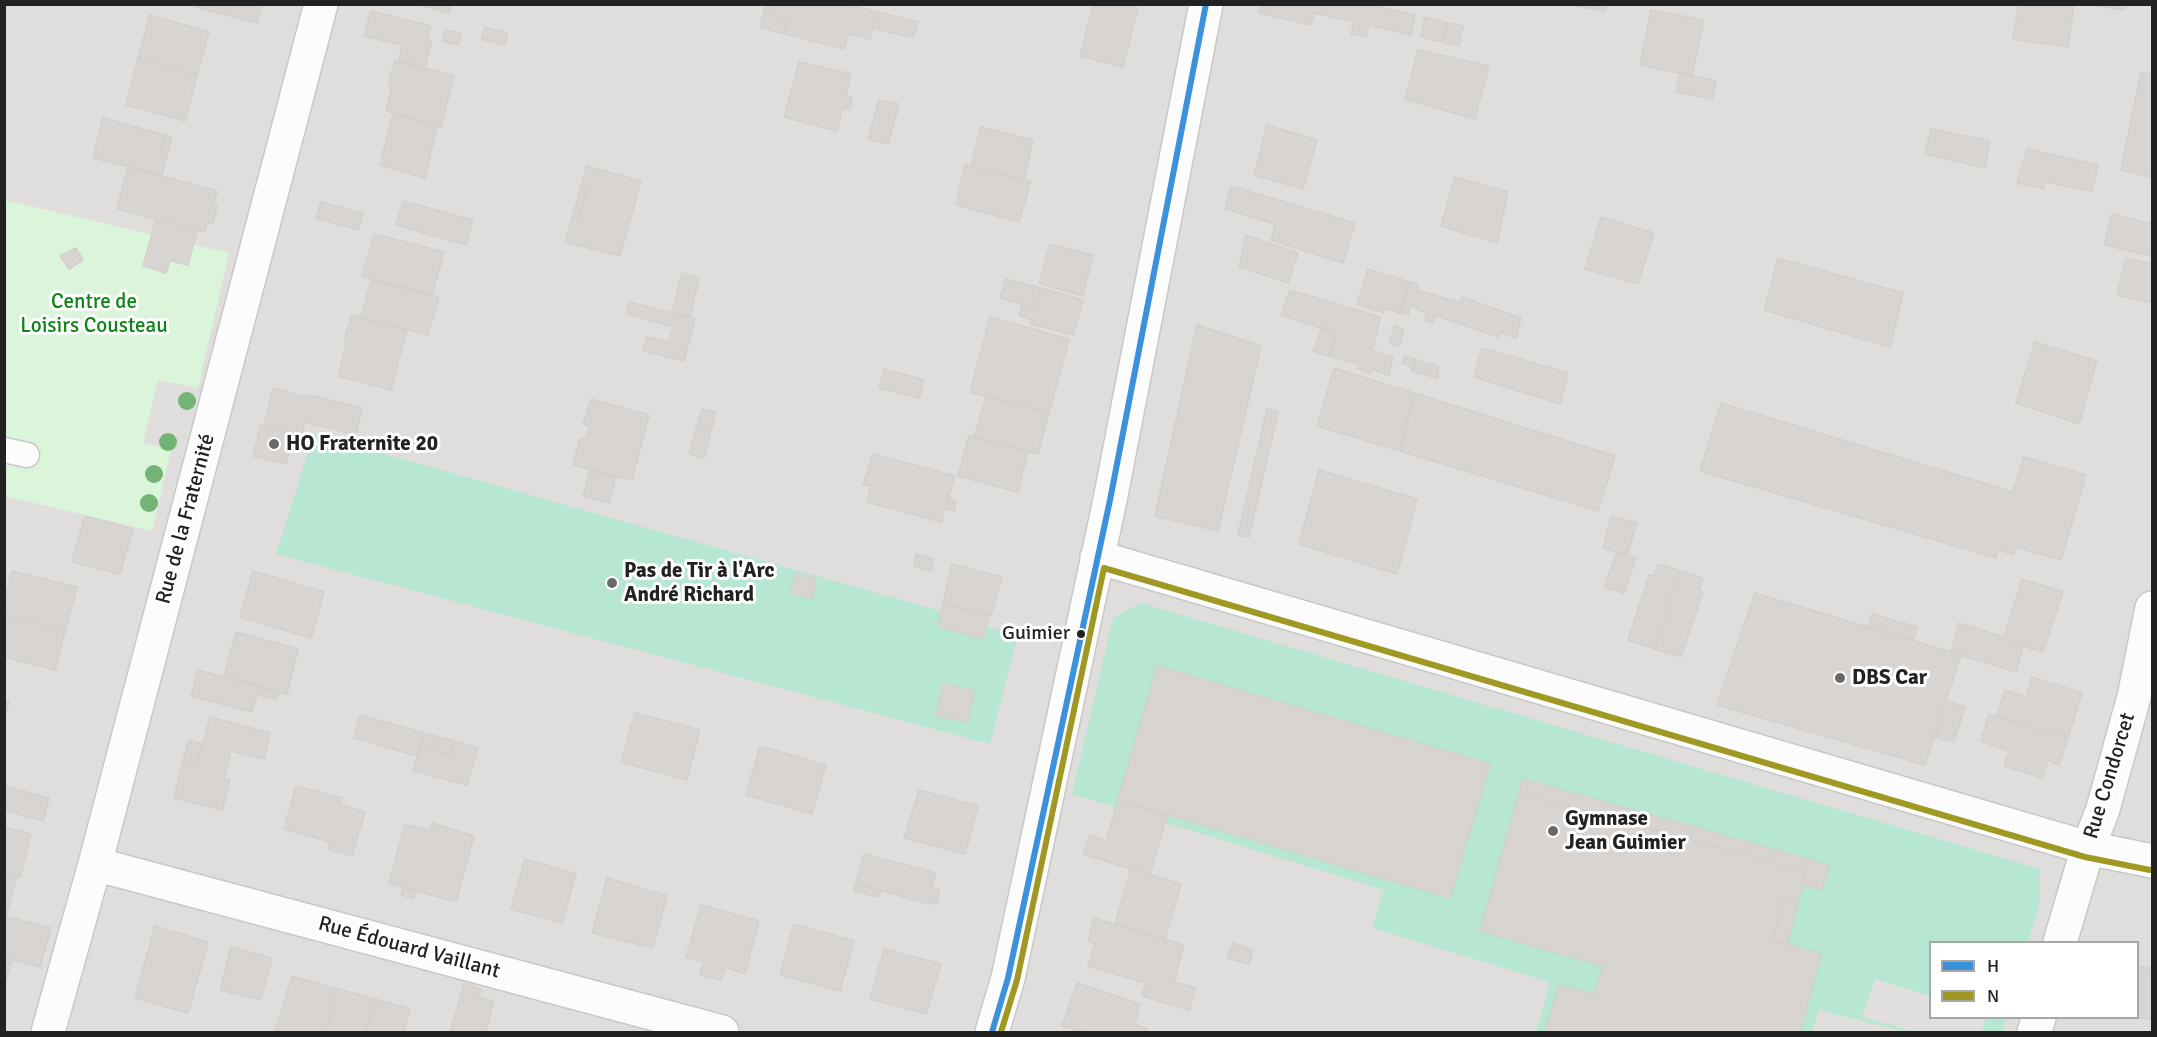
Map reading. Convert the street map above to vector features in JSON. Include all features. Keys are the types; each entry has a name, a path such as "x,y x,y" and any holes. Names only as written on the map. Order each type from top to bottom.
{"street":[{"name":"Rue de la Fraternité","path":"48,1032 95,864 321,4"},
{"path":"992,1032 1008,978 1097,557 1206,4"},
{"path":"1097,557 2088,848 2152,861"},
{"name":"Rue Condorcet","path":"2060,941 2088,848 2103,809 2134,698 2152,608"},
{"name":"Rue Édouard Vaillant","path":"95,864 722,1032"}],"shaded area":[{"path":"5,5 2152,5 2152,1032 5,1032"},
{"path":"1029,626 1055,632 1025,753 999,746"},
{"path":"1875,979 1929,996 1929,1019 1986,1019 1982,1032 1916,1032 1862,1017"}],"green space":[{"name":"Centre de Loisirs Cousteau","path":"5,200 229,253 198,388 158,380 143,443 171,450 152,531 5,496"},
{"name":"Pas de Tir à l'Arc André Richard","path":"314,434 941,611 938,626 983,639 986,627 1018,634 990,744 276,554"},
{"name":"Gymnase Jean Guimier","path":"1141,603 2040,869 2040,903 2028,941 1929,941 1929,1019 2006,1019 2002,1032 1906,1032 1819,1010 1812,1032 1536,1032 1550,982 1372,928 1384,890 1072,794 1113,618"}],"building":[{"path":"196,4 262,4 257,23 195,7"},
{"path":"417,4 451,4 449,13"},
{"path":"765,4 845,4 877,12 870,39 849,34 844,49 785,34 787,20 764,12"},
{"path":"1093,4 1124,4 1138,8 1123,67 1080,56"},
{"path":"1261,4 1368,4 1415,15 1411,35 1369,25 1366,37 1351,34 1354,22 1314,13 1311,25 1259,13"},
{"path":"1568,4 1607,4 1605,12"},
{"path":"2019,4 2074,4 2068,47 2013,39"},
{"path":"2086,4 2125,4 2124,10"},
{"path":"1651,10 1704,20 1692,76 1640,65"},
{"path":"371,11 431,26 427,40 432,40 425,68 399,60 402,45 364,36"},
{"path":"764,12 787,20 785,34 760,27"},
{"path":"877,12 918,22 913,38 873,28"},
{"path":"150,15 209,32 197,75 138,59"},
{"path":"1425,17 1448,23 1443,42 1421,37"},
{"path":"1448,23 1463,26 1459,46 1443,42"},
{"path":"485,27 508,33 504,45 481,39"},
{"path":"445,30 461,33 458,45 442,41"},
{"path":"1418,50 1489,66 1475,119 1405,99"},
{"path":"138,59 197,75 185,121 126,105"},
{"path":"395,60 454,76 441,127 386,111 392,86 388,85"},
{"path":"799,62 851,74 846,95 852,98 850,110 842,108 837,131 784,117"},
{"path":"2141,72 2152,75 2152,177 2121,170"},
{"path":"1680,73 1716,81 1712,99 1676,92"},
{"path":"879,100 899,104 888,144 868,139"},
{"path":"393,114 437,126 425,178 380,165"},
{"path":"103,118 165,135 160,154 167,156 162,175 93,158"},
{"path":"1267,125 1317,140 1303,189 1254,175"},
{"path":"981,127 1033,140 1024,180 971,166"},
{"path":"1931,129 1990,141 1985,168 1925,154"},
{"path":"165,135 172,137 167,156 160,154"},
{"path":"2027,149 2098,165 2092,191 2045,182 2044,189 2017,183"},
{"path":"965,165 1031,181 1019,222 956,205"},
{"path":"587,166 641,181 620,256 565,242 572,218 579,219 587,187 581,186"},
{"path":"128,167 217,191 213,206 217,206 213,224 207,223 205,232 117,209"},
{"path":"1455,177 1508,192 1497,243 1441,226"},
{"path":"581,186 587,187 579,219 572,218"},
{"path":"1231,186 1355,223 1343,263 1271,240 1275,224 1225,209"},
{"path":"403,201 473,220 466,245 396,225"},
{"path":"321,202 363,213 358,230 316,218"},
{"path":"2112,214 2152,224 2152,256 2104,245"},
{"path":"1601,217 1654,233 1638,284 1585,269"},
{"path":"156,219 197,230 188,265 170,261 166,273 143,266"},
{"path":"374,234 444,252 432,295 362,276"},
{"path":"1246,235 1298,253 1288,283 1239,267"},
{"path":"1050,244 1093,255 1083,296 1039,283"},
{"path":"76,248 83,260 69,269 60,256"},
{"path":"1778,258 1903,293 1890,347 1764,310"},
{"path":"2126,258 2152,264 2152,303 2117,295"},
{"path":"1368,269 1409,282 1400,313 1384,308 1384,313 1357,304"},
{"path":"682,273 699,278 690,317 672,313"},
{"path":"1006,279 1041,288 1036,308 1000,298"},
{"path":"371,280 439,297 428,335 361,318"},
{"path":"1409,282 1417,284 1417,290 1461,303 1462,297 1521,318 1516,338 1500,332 1498,337 1435,315 1433,323 1425,320 1427,314 1411,306 1408,315 1400,313"},
{"path":"1041,288 1083,300 1073,335 1031,324 1032,320 1019,315 1022,304 1036,308"},
{"path":"1290,290 1381,317 1372,350 1393,357 1389,375 1371,369 1370,374 1358,369 1360,365 1329,356 1337,333 1281,315"},
{"path":"629,302 695,319 684,361 643,351 647,337 669,342 673,327 627,314"},
{"path":"352,315 407,330 391,390 338,376 347,342 344,340"},
{"path":"990,317 1069,339 1049,413 970,392"},
{"path":"1197,325 1261,346 1218,531 1155,516"},
{"path":"1395,326 1404,329 1399,346 1389,343"},
{"path":"1322,327 1337,333 1329,356 1313,351"},
{"path":"2035,342 2097,361 2079,424 2016,403"},
{"path":"1482,348 1568,373 1560,404 1474,377"},
{"path":"1405,356 1415,359 1413,367 1402,363"},
{"path":"1415,359 1439,367 1437,378 1411,371"},
{"path":"1334,368 1414,393 1400,451 1317,426"},
{"path":"884,369 924,380 919,398 879,388"},
{"path":"273,388 362,408 356,435 305,422 302,435 264,425"},
{"path":"1414,393 1615,456 1598,511 1400,451"},
{"path":"986,397 1049,413 1038,454 974,437"},
{"path":"591,399 649,415 632,480 573,465 580,439 585,440 589,426 583,424"},
{"path":"1721,403 2013,492 2024,457 2086,475 2061,560 2015,547 2013,554 1998,550 1996,558 1700,471"},
{"path":"702,409 716,412 704,458 689,454"},
{"path":"1267,409 1278,412 1249,537 1238,535"},
{"name":"HO Fraternite 20","path":"261,424 295,433 286,464 253,456"},
{"path":"969,435 1028,451 1018,492 958,476"},
{"path":"873,454 955,476 941,522 867,502 871,486 863,485"},
{"path":"1319,470 1417,499 1397,574 1299,544"},
{"path":"590,471 616,477 609,503 583,496"},
{"path":"948,498 956,501 954,511 945,509"},
{"path":"85,516 133,529 120,574 72,562"},
{"path":"1611,516 1637,523 1627,555 1603,548"},
{"path":"1617,552 1636,558 1624,593 1604,587"},
{"path":"916,554 934,559 931,571 914,566"},
{"path":"952,564 1002,577 991,616 943,603"},
{"path":"1658,564 1680,571 1655,649 1628,640 1649,575 1654,576"},
{"path":"12,571 77,587 65,631 4,615 4,604"},
{"path":"253,571 324,592 311,638 240,617"},
{"path":"1680,571 1703,578 1699,590 1703,592 1681,657 1655,649"},
{"path":"796,573 816,578 811,599 790,593"},
{"path":"2022,579 2063,592 2043,652 2008,642 2004,637"},
{"name":"DBS Car","path":"1755,593 1961,655 1925,765 1717,705"},
{"path":"943,603 989,616 983,639 938,626"},
{"path":"1872,614 1917,627 1913,641 1868,627"},
{"path":"4,615 65,631 55,670 4,657"},
{"path":"1959,623 2007,638 2008,642 2023,647 2016,672 1951,652"},
{"path":"236,632 298,649 287,694 224,676"},
{"path":"1157,666 1490,764 1450,898 1118,800"},
{"path":"198,670 259,687 252,712 191,696"},
{"path":"2032,677 2082,693 2068,738 1997,716 2005,690 2026,697"},
{"path":"943,684 974,690 968,722 936,716"},
{"path":"259,687 279,692 276,700 257,694"},
{"path":"4,701 9,702 4,720"},
{"path":"1946,701 1965,707 1954,742 1935,737"},
{"path":"635,713 700,730 687,780 621,762"},
{"path":"1989,714 2068,738 2059,765 2048,760 2042,778 2004,766 2009,751 1981,741"},
{"path":"360,715 424,733 417,756 354,738"},
{"path":"210,717 270,733 264,759 231,751 224,778 230,780 222,810 174,798 182,765 196,768"},
{"path":"424,733 454,741 450,755 420,747"},
{"path":"189,740 203,744 196,768 182,765"},
{"path":"454,741 478,748 467,785 413,771 420,747 450,755"},
{"path":"760,746 826,765 812,814 746,795"},
{"path":"1523,779 1829,865 1822,890 1802,885 1805,871 1519,793"},
{"path":"4,786 49,798 43,821 7,811 8,807 4,806"},
{"path":"296,786 342,798 340,805 365,812 352,856 328,849 330,842 284,829"},
{"path":"919,790 978,806 965,854 904,838"},
{"path":"1519,793 1805,871 1798,902 1784,898 1772,942 1821,954 1800,1032 1545,1032 1559,985 1595,994 1603,966 1480,931"},
{"path":"1118,800 1167,815 1150,875 1083,854 1090,835 1106,841"},
{"path":"432,823 474,836 456,902 389,883 405,824 430,831"},
{"path":"4,827 31,834 20,877 4,873"},
{"path":"864,854 936,873 932,888 940,890 937,903 928,904 856,883"},
{"path":"525,859 576,874 562,923 511,909"},
{"path":"1131,869 1181,884 1165,939 1115,924"},
{"path":"4,873 17,876 6,916 4,916"},
{"path":"607,878 667,896 653,948 592,933"},
{"path":"856,883 881,890 879,897 854,891"},
{"path":"403,887 416,890 413,898 401,895"},
{"path":"1784,898 1798,902 1787,944 1772,942"},
{"path":"701,905 759,921 745,974 725,967 721,980 700,975 703,962 686,957"},
{"path":"4,916 51,928 40,967 4,957"},
{"path":"1094,918 1184,945 1174,982 1196,988 1189,1010 1142,996 1146,983 1088,966 1095,943 1088,941"},
{"path":"794,924 854,941 840,991 780,975"},
{"path":"155,926 208,942 188,1013 135,998"},
{"path":"1233,943 1253,950 1249,964 1227,958"},
{"path":"231,947 272,958 261,1000 220,990"},
{"path":"884,949 941,964 926,1014 870,999"},
{"path":"4,957 12,959 4,988"},
{"path":"2139,966 2152,969 2152,1020 2139,1017"},
{"path":"292,976 338,989 325,1032 275,1032"},
{"path":"1077,983 1140,1004 1135,1024 1147,1029 1146,1032 1084,1032 1062,1026"},
{"path":"464,984 481,989 479,997 494,1001 486,1032 450,1032"},
{"path":"338,989 375,999 365,1032 325,1032"},
{"path":"375,999 410,1009 404,1032 365,1032"}],"transit line":[{"name":"H","path":"992,1032 1008,978 1110,500 1206,4"},
{"name":"N","path":"1001,1032 1017,980 1104,568 2085,857 2150,870"}],"place":[{"name":"HO Fraternite 20","path":"274,444"},
{"name":"Pas de Tir à l'Arc André Richard","path":"612,583"},
{"name":"Guimier","path":"1081,634"},
{"name":"DBS Car","path":"1840,678"},
{"name":"Gymnase Jean Guimier","path":"1553,831"}]}
